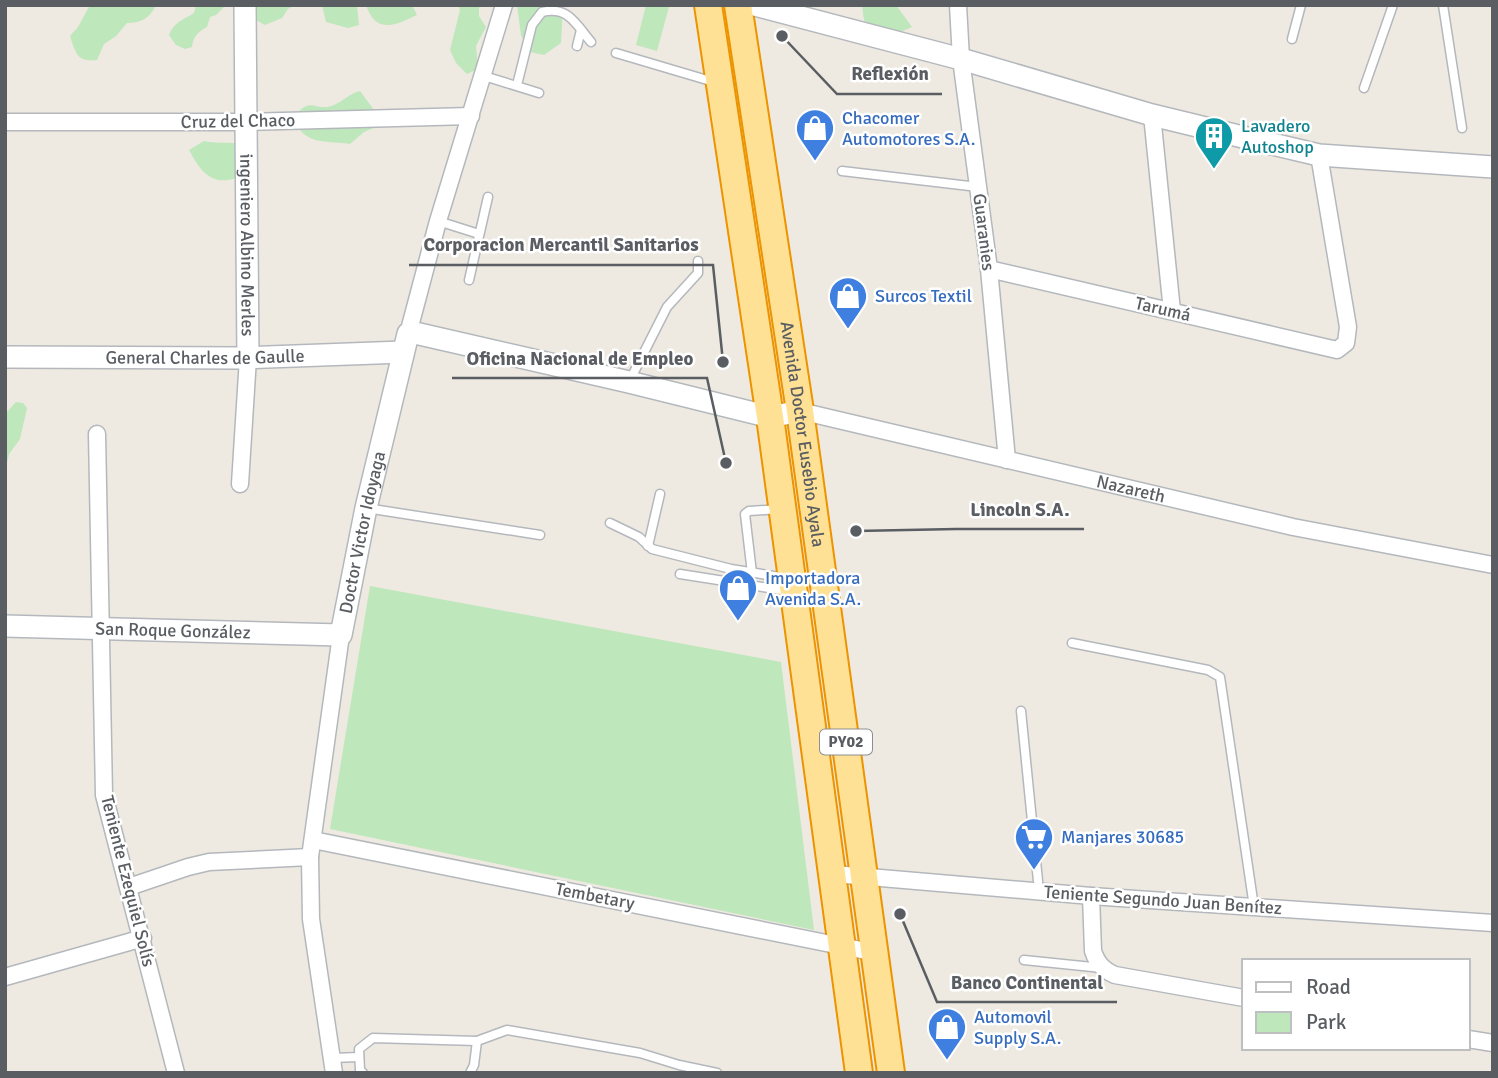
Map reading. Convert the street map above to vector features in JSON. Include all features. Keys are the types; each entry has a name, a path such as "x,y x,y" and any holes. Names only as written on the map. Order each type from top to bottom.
{"highway":[{"name":"Avenida Doctor Eusebio Ayala","path":"708,5 794,586 859,1073"},
{"name":"Avenida Doctor Eusebio Ayala","path":"738,5 800,411 891,1073"}],"street":[{"name":"ingeniero Albino Merles","path":"240,484 248,358 245,5"},
{"name":"Doctor Victor Idoyaga","path":"333,1065 311,919 310,857 341,635 366,508 405,343 438,220 504,5"},
{"path":"755,5 961,59 1152,115 1319,155 1493,167"},
{"name":"Guaranies","path":"958,5 961,59 989,269 1006,460"},
{"path":"1152,115 1172,311"},
{"name":"Cruz del Chaco","path":"5,122 245,122 471,116"},
{"name":"Tarumá","path":"989,269 1337,350 1346,342 1348,327 1319,155"},
{"name":"General Charles de Gaulle","path":"5,357 248,358 405,343 415,333 770,417"},
{"name":"Nazareth","path":"770,417 800,411 1293,527 1493,565"},
{"name":"Teniente Ezequiel Solís","path":"97,434 103,627 104,795 176,1073"},
{"name":"San Roque González","path":"5,626 341,635"},
{"name":"Tembetary","path":"313,840 876,953"},
{"path":"129,887 209,862 310,857"},
{"name":"Teniente Segundo Juan Benítez","path":"834,874 1091,896 1493,923"},
{"path":"1091,896 1093,951 1109,971 1242,998"},
{"path":"5,977 143,938"},
{"path":"1470,1039 1493,1043"}],"lane":[{"path":"1292,39 1301,5"},
{"path":"1364,88 1393,5"},
{"path":"1443,5 1462,128"},
{"path":"517,85 532,25 542,12 555,9 568,14 591,42"},
{"path":"576,46 581,30"},
{"path":"616,53 720,84"},
{"path":"484,76 539,93"},
{"path":"842,171 978,187"},
{"path":"468,280 488,197"},
{"path":"438,220 479,234"},
{"path":"629,382 667,307 698,273 698,261"},
{"path":"648,545 660,494"},
{"path":"366,508 540,535"},
{"path":"752,573 745,514 749,511 783,509"},
{"path":"610,523 639,537 652,549 794,586"},
{"path":"680,574 794,586"},
{"path":"1072,643 1208,670 1220,677 1254,907"},
{"path":"1021,710 1039,891"},
{"path":"1024,960 1109,971"},
{"path":"363,1073 360,1070 359,1048 373,1038 477,1041 507,1030 640,1053 716,1073"},
{"path":"470,1073 474,1065 477,1041"},
{"path":"333,1065 359,1056"}],"green space":[{"path":"90,5 156,5 144,19 127,23 116,36 104,44 97,60 85,60 78,56 70,36"},
{"path":"196,5 226,5 210,17 207,27 195,37 192,47 185,49 176,45 169,35 176,24 194,13"},
{"path":"248,5 295,5 288,9 282,18 265,25 254,19"},
{"path":"322,5 357,5 359,25 348,28 326,22"},
{"path":"366,5 412,5 417,15 394,24 381,24 375,21"},
{"path":"458,5 482,5 479,8 479,16 486,27 476,46 478,69 467,74 456,63 450,50 460,10"},
{"path":"517,5 563,5 561,43 544,55 530,52 521,35"},
{"path":"646,5 669,7 657,51 636,45"},
{"path":"862,5 896,5 912,27 887,34 874,31 865,22"},
{"path":"726,40 730,40 777,382"},
{"path":"360,91 377,114 376,127 364,132 350,144 309,137 303,133 293,117 309,105 327,107"},
{"path":"204,141 246,146 258,157 254,171 223,180 209,176 189,150"},
{"path":"16,402 23,403 27,408 20,439 9,454 5,472 5,414"},
{"path":"370,586 781,662 814,930 330,829"}],"place":[{"name":"Reflexión","path":"782,36"},
{"name":"Chacomer Automotores S.A.","path":"815,162"},
{"name":"Lavadero Autoshop","path":"1214,170"},
{"name":"Surcos Textil","path":"848,330"},
{"name":"Corporacion Mercantil Sanitarios","path":"723,362"},
{"name":"Oficina Nacional de Empleo","path":"726,463"},
{"name":"Lincoln S.A.","path":"856,531"},
{"name":"Importadora Avenida S.A.","path":"738,622"},
{"name":"Manjares 30685","path":"1034,871"},
{"name":"Banco Continental","path":"900,914"},
{"name":"Automovil Supply S.A.","path":"947,1061"}]}
